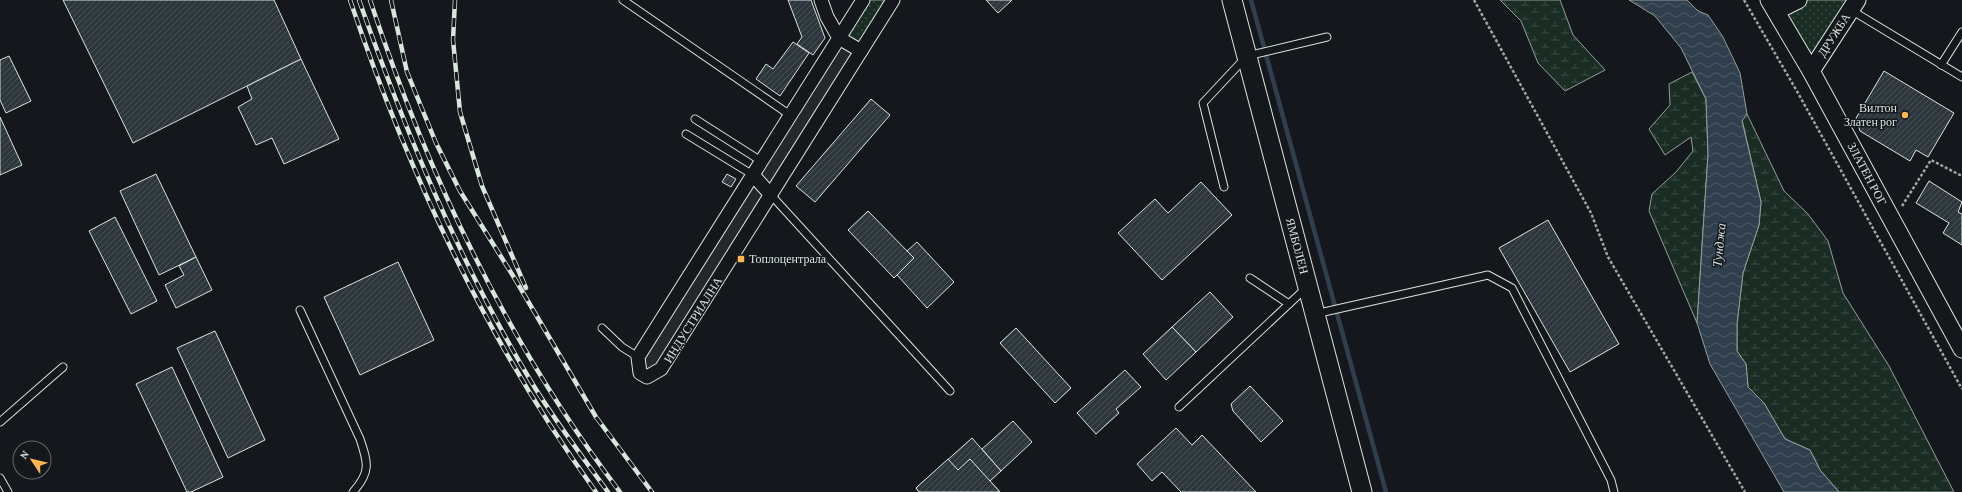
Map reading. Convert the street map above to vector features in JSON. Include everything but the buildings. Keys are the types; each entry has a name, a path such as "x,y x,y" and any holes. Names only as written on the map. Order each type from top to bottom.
{"main road":[{"name":"ЯМБОЛЕН","path":"1232,0 1362,492"}],"street":[{"path":"821,0 827,17 839,38 861,51"},
{"path":"638,357 863,0"},
{"name":"ИНДУСТРИАЛНА","path":"638,357 640,373 647,377 662,369 893,0"},
{"path":"1773,5 1798,0"},
{"name":"ЗЛАТЕН РОГ","path":"1773,5 1811,71 1962,349"},
{"name":"ДРУЖБА","path":"1811,71 1854,5"},
{"path":"752,175 771,195"}],"lane":[{"path":"623,0 790,115"},
{"path":"1854,5 1962,77"},
{"path":"1942,65 1962,32"},
{"path":"1224,187 1203,103 1247,56 1327,36"},
{"path":"695,119 761,161"},
{"path":"686,134 752,175"},
{"path":"771,195 950,390"},
{"path":"1315,314 1488,275 1512,288 1611,480 1614,492"},
{"path":"1250,278 1289,304"},
{"path":"1179,407 1308,286"},
{"path":"300,310 360,439 367,461 363,481 353,492"},
{"path":"602,328 622,347 638,357"},
{"path":"0,422 63,367"},
{"path":"0,478 8,492"}],"path":[{"path":"1474,0 1591,213 1608,257 1745,492"},
{"path":"1744,0 1798,93 1962,389"},
{"path":"1893,221 1931,160 1962,176"}],"green space":[{"path":"863,0 893,0 861,51 839,38"},
{"path":"1500,0 1560,0 1573,35 1605,70 1565,91 1538,63 1521,21"},
{"path":"1798,0 1857,0 1811,71 1776,11"},
{"path":"1692,72 1706,99 1708,154 1697,323 1649,211 1652,194 1676,172 1693,151 1691,137 1665,155 1649,129 1670,105 1669,84"},
{"path":"1747,114 1784,191 1808,214 1828,241 1843,293 1889,366 1954,492 1839,492 1820,470 1810,450 1785,439 1764,403 1748,387 1746,364 1737,351 1737,324 1743,273 1759,225 1761,202 1742,120"}],"shaded area":[{"path":"839,38 861,51 661,369 647,377 638,357"}],"water":[{"name":"Тунджа","path":"1629,0 1687,0 1698,11 1708,15 1723,37 1740,73 1747,114 1742,121 1761,202 1759,225 1743,273 1737,324 1737,351 1746,364 1748,387 1764,403 1785,439 1810,450 1820,470 1839,492 1784,492 1710,364 1697,323 1708,154 1706,99 1681,48 1655,16"}],"waterway":[{"path":"1251,0 1386,492"}],"railway":[{"path":"350,0 398,129 425,192 455,255 486,317 521,377 557,436 596,492"},
{"path":"359,0 414,145 456,240 479,287 503,333 538,393 608,492"},
{"path":"370,0 418,130 445,194 475,256 507,318 542,378 579,436 620,492"},
{"path":"391,0 407,72 436,143 460,191 515,279 596,417 652,492"},
{"path":"455,0 453,40 460,112 482,186 526,288"}],"place":[{"name":"Вилтон Златен рог","path":"1905,115"},
{"name":"Топлоцентрала","path":"741,259"}]}
